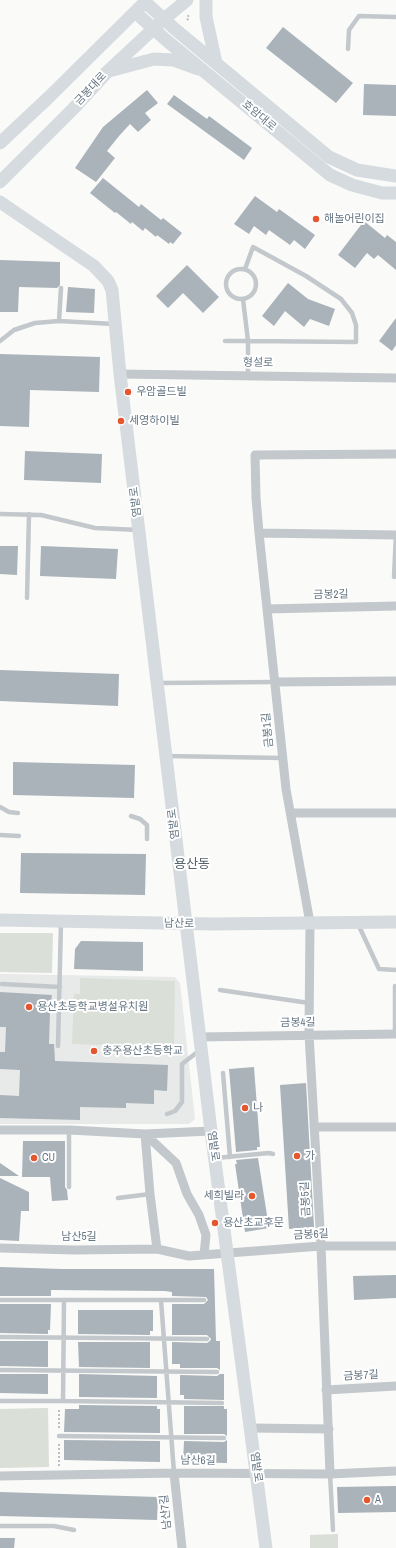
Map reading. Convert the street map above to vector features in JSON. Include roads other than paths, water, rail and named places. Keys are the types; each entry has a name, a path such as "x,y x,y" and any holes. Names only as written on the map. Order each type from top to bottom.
{"street":[{"name":"금봉대로","path":"0,182 74,108 107,72 164,19 187,0"},
{"path":"206,0 206,17 216,63"},
{"name":"호암대로","path":"147,1 164,19 329,157 357,170 396,176"},
{"path":"0,143 147,1"},
{"name":"호암대로","path":"135,12 330,174 352,185 382,193 396,193"},
{"path":"107,72 154,60 173,60 206,72"},
{"name":"염밭로","path":"0,202 94,266 108,281 112,290 120,374 200,1043 266,1548"},
{"name":"형설로","path":"120,374 396,378"},
{"name":"금봉1길","path":"310,923 283,758 256,498 255,455 396,454"},
{"path":"260,533 396,534"},
{"name":"금봉2길","path":"267,609 396,606"},
{"path":"275,682 396,681"},
{"path":"291,813 396,813"},
{"name":"남산로","path":"0,920 186,924 396,922"},
{"name":"금봉5길","path":"310,923 309,1034 330,1474"},
{"name":"금봉4길","path":"200,1043 309,1034 396,1034"},
{"path":"314,1126 396,1127"},
{"path":"0,1130 69,1130 145,1134 211,1131"},
{"path":"145,1134 150,1194 157,1249"},
{"path":"145,1134 176,1163 187,1194 199,1215 206,1235 204,1255"},
{"name":"금봉6길","path":"227,1254 320,1246 396,1246"},
{"name":"남산5길","path":"0,1248 75,1250 157,1249 189,1256 227,1254"},
{"name":"금봉7길","path":"326,1390 396,1386"},
{"path":"251,1428 328,1429"},
{"name":"남산6길","path":"0,1476 174,1473 330,1474 396,1472"},
{"name":"남산7길","path":"174,1473 182,1548"}],"lane":[{"path":"348,49 349,30 359,16 396,17"},
{"path":"225,341 356,342 356,325 352,313 341,299 306,276 288,268 253,247 245,269"},
{"path":"235,269 245,269 253,274 256,284 252,294 243,299 233,297 225,285 228,276 235,269"},
{"path":"59,321 61,288"},
{"path":"243,299 248,341 248,375"},
{"path":"0,341 14,330 35,323 59,321 116,324"},
{"path":"0,514 41,515 95,528 139,530"},
{"path":"27,598 29,514"},
{"path":"394,577 396,534"},
{"path":"157,683 275,682"},
{"path":"166,756 283,758"},
{"path":"0,807 9,812 18,814"},
{"path":"131,816 140,819 147,825 147,839"},
{"path":"0,835 19,836"},
{"path":"58,1046 61,921"},
{"path":"357,922 379,969 396,970"},
{"path":"2,984 60,987"},
{"path":"395,986 396,1034"},
{"path":"220,990 309,1003"},
{"path":"167,1114 175,1111 182,1102 182,1064 200,1043"},
{"path":"223,1073 230,1157"},
{"path":"69,1130 69,1187"},
{"path":"215,1158 269,1152 273,1154"},
{"path":"118,1198 150,1194"},
{"path":"0,1300 204,1300"},
{"path":"63,1402 64,1300"},
{"path":"161,1300 174,1473"},
{"path":"0,1337 207,1339"},
{"path":"0,1370 217,1372"},
{"path":"0,1401 222,1402"},
{"path":"59,1436 224,1438"},
{"path":"330,1474 333,1530"},
{"path":"0,1526 54,1526 74,1530"}],"place":[{"name":"해놀어린이집","path":"316,219"},
{"name":"우암골드빌","path":"128,392"},
{"name":"세영하이빌","path":"121,421"},
{"name":"용산초등학교병설유치원","path":"29,1007"},
{"name":"충주용산초등학교","path":"94,1051"},
{"name":"나","path":"245,1108"},
{"name":"가","path":"297,1156"},
{"name":"CU","path":"34,1158"},
{"name":"세희빌라","path":"252,1196"},
{"name":"용산초교후문","path":"215,1223"},
{"name":"A","path":"367,1500"}],"district":[{"name":"용산동","path":"192,865"}]}
